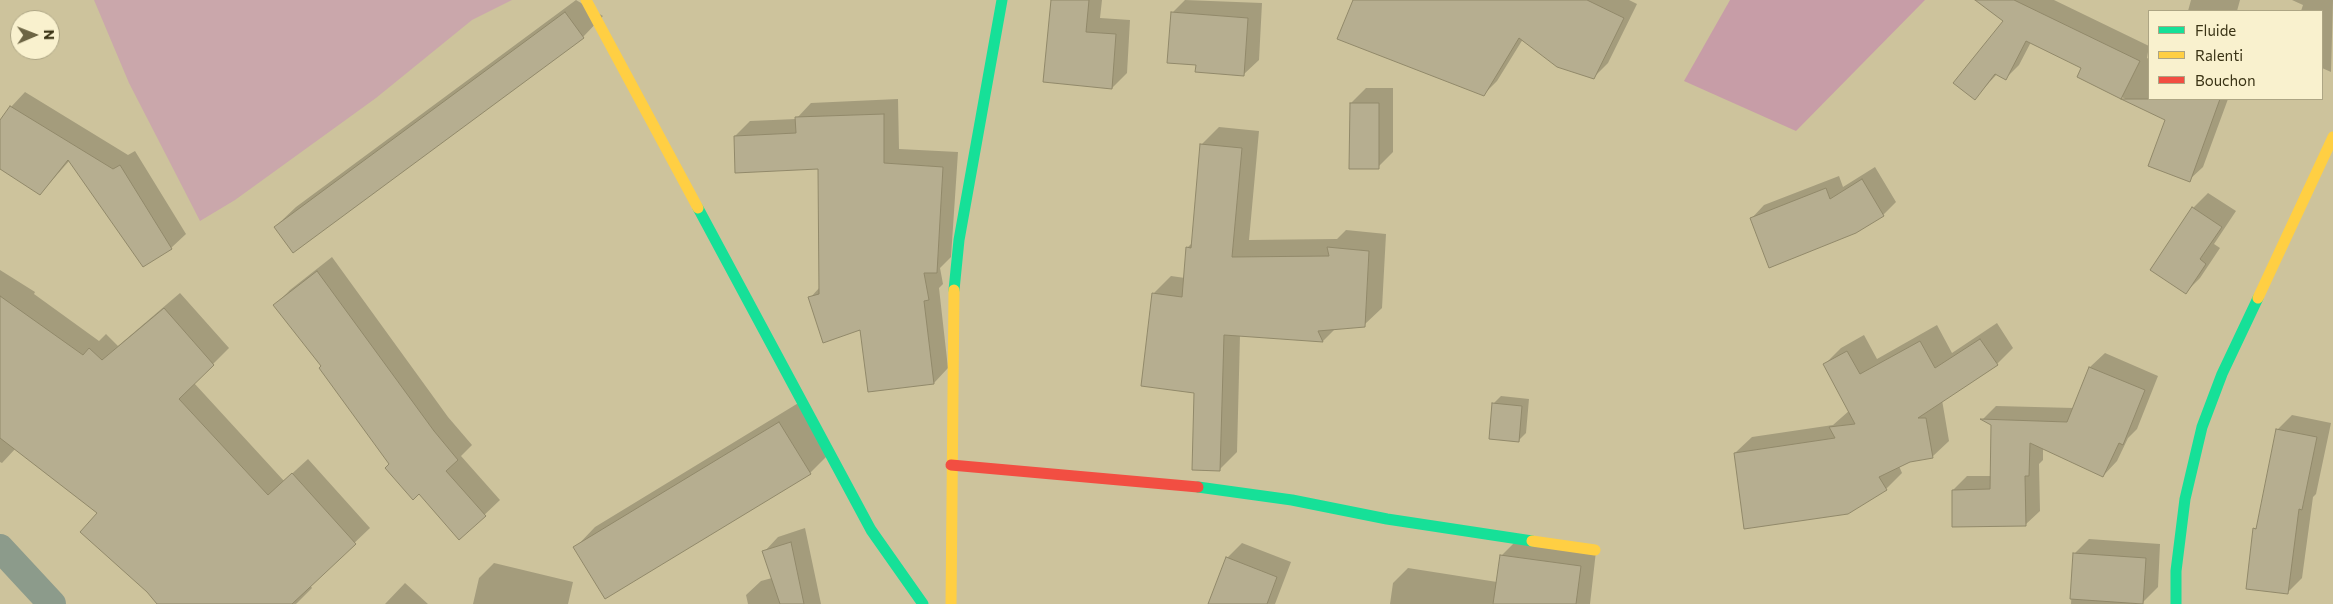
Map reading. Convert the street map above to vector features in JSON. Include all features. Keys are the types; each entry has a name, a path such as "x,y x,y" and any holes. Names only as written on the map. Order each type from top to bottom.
{"street":[{"path":"586,0 871,530 923,604"},
{"path":"951,604 954,284 959,240 1002,0"},
{"path":"2176,604 2176,571 2185,499 2202,427 2222,374 2333,137"},
{"path":"951,465 1196,486 1292,500 1386,519 1595,550"},
{"path":"0,548 52,604"}],"shaded area":[{"path":"94,0 512,0 472,20 376,98 235,200 200,221 129,83"},
{"path":"1730,0 1925,0 1796,131 1684,81"}],"building":[{"path":"1051,0 1089,0 1086,32 1116,34 1112,89 1043,82"},
{"path":"1353,0 1587,0 1624,18 1594,79 1557,67 1519,38 1484,96 1337,39"},
{"path":"1975,0 2014,0 2140,61 2121,99 2077,77 2081,68 2026,41 2006,80 1995,74 1975,100 1953,83 2003,21"},
{"path":"565,12 584,38 293,253 274,227"},
{"path":"1171,12 1248,18 1244,76 1195,72 1196,65 1167,63"},
{"path":"2121,99 2220,100 2190,182 2148,166 2165,120"},
{"path":"1350,103 1379,103 1379,169 1349,169"},
{"path":"10,106 113,169 120,165 172,249 143,267 68,160 40,195 0,169 0,120"},
{"path":"884,114 884,163 943,167 937,273 924,273 929,300 924,301 934,384 868,392 860,330 823,343 808,297 819,294 818,169 735,173 734,136 796,133 795,117"},
{"path":"1200,144 1242,148 1232,257 1329,256 1327,247 1369,251 1365,327 1318,331 1323,342 1224,335 1220,471 1192,470 1194,393 1141,386 1152,293 1182,297 1186,247 1191,248"},
{"path":"1862,179 1884,216 1856,233 1769,268 1750,218 1826,188 1830,199"},
{"path":"2192,207 2222,227 2200,259 2206,264 2186,294 2150,270"},
{"path":"317,271 434,431 458,460 446,471 486,516 459,540 419,494 413,500 385,468 389,464 319,368 321,366 273,305"},
{"path":"0,296 83,355 89,348 102,360 164,308 214,365 179,399 268,495 292,473 356,544 292,604 157,604 147,592 80,532 97,513 0,438"},
{"path":"1980,339 1998,365 1918,418 1926,418 1933,458 1910,462 1879,477 1887,490 1848,514 1744,529 1734,453 1835,438 1829,427 1855,424 1823,364 1847,351 1860,374 1920,341 1935,368"},
{"path":"2089,367 2145,390 2123,445 2119,443 2103,477 2030,443 2029,476 2025,476 2026,526 1952,527 1952,490 1990,489 1991,425 1980,419 2067,422"},
{"path":"1492,403 1522,406 1519,442 1489,439"},
{"path":"779,422 811,474 605,599 573,547"},
{"path":"2276,429 2317,437 2302,510 2299,509 2288,594 2246,589 2253,528 2256,529"},
{"path":"791,542 804,604 780,604 762,551"},
{"path":"2073,553 2146,558 2143,604 2070,599"},
{"path":"1500,555 1581,566 1576,604 1493,604"},
{"path":"1226,557 1277,577 1267,604 1208,604"}],"traffic: fast":[{"path":"954,290 959,240 1002,0"},
{"path":"698,208 871,530 923,604"},
{"path":"2176,604 2176,571 2185,499 2202,427 2222,374 2258,298"},
{"path":"1198,487 1292,500 1387,519 1532,541"}],"traffic: slow":[{"path":"586,0 698,208"},
{"path":"2258,298 2333,137"},
{"path":"951,604 954,290"},
{"path":"1532,541 1595,550"}],"traffic: jam":[{"path":"951,465 1198,487"}]}
